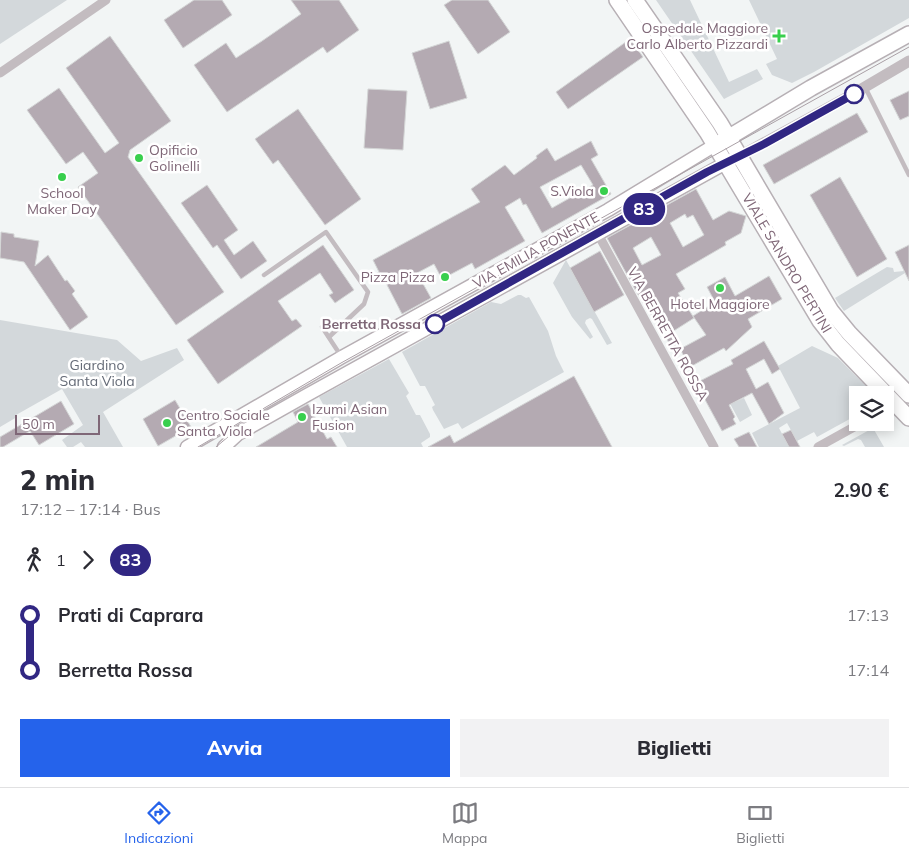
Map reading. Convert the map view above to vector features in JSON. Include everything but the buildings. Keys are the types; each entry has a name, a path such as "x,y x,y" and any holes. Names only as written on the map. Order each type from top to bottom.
{"main road":[{"name":"VIALE SANDRO PERTINI","path":"617,0 726,162 820,321 873,386"},
{"name":"VIALE SANDRO PERTINI","path":"635,0 729,137 832,311 849,333 909,395"},
{"name":"VIA EMILIA PONENTE","path":"187,447 342,357 608,210 729,137 909,34"},
{"name":"VIA EMILIA PONENTE","path":"224,447 238,434 726,162 740,156"},
{"name":"VIALE SANDRO PERTINI","path":"894,409 909,418"}],"street":[{"path":"0,73 106,0"},
{"name":"VIA EMILIA PONENTE","path":"740,156 909,61"},
{"name":"VIA BERRETTA ROSSA","path":"598,234 714,447"},
{"path":"818,447 849,430"}],"lane":[{"path":"865,87 909,175"},
{"path":"264,275 326,232 368,292 364,304 329,337"},
{"path":"322,327 342,357"}],"green space":[{"path":"0,0 67,0 0,44"},
{"path":"656,0 690,0 729,82 757,69 763,79 724,99"},
{"path":"749,0 909,0 909,18 792,83 772,75 766,64 777,59"},
{"path":"566,260 612,343 607,345 590,318 585,323 593,337 590,339 572,317 553,283"},
{"path":"887,267 893,268 894,272 904,271 905,273 844,311 835,298"},
{"path":"518,295 526,298 529,297 548,331 556,356 564,372 462,429 458,423 444,429 433,410 432,407 435,405 425,386 420,386 402,352 491,302 501,304"},
{"name":"Giardino Santa Viola","path":"0,320 117,340 141,361 177,348 184,360 103,412 123,447 85,447 81,442 73,447 67,447 62,440 83,425 62,389 16,415 17,417 0,427"},
{"path":"812,346 838,358 866,386 849,386 849,419 817,437 814,432 797,441 787,423 779,428 789,447 759,447 752,433 800,408 778,366"},
{"path":"389,359 409,393 406,396 416,415 420,415 430,437 421,443 423,447 347,447 319,397"},
{"path":"732,395 735,402 744,398 752,415 740,422 727,398"},
{"path":"868,431 875,431 884,447 865,447 861,440 858,439 844,446 842,445"}],"tram line":[{"path":"198,447 341,363 909,47"},
{"path":"216,447 235,431"}],"bus line":[{"name":"83","path":"435,324 648,207 707,172 764,144 854,94"}],"place":[{"name":"Ospedale Maggiore Carlo Alberto Pizzardi","path":"779,36"},
{"name":"Opificio Golinelli","path":"139,158"},
{"name":"School Maker Day","path":"62,177"},
{"name":"S.Viola","path":"604,191"},
{"name":"Pizza Pizza","path":"445,277"},
{"name":"Hotel Maggiore","path":"720,288"},
{"name":"Berretta Rossa","path":"435,324"},
{"name":"Izumi Asian Fusion","path":"302,417"},
{"name":"Centro Sociale Santa Viola","path":"167,423"}]}
